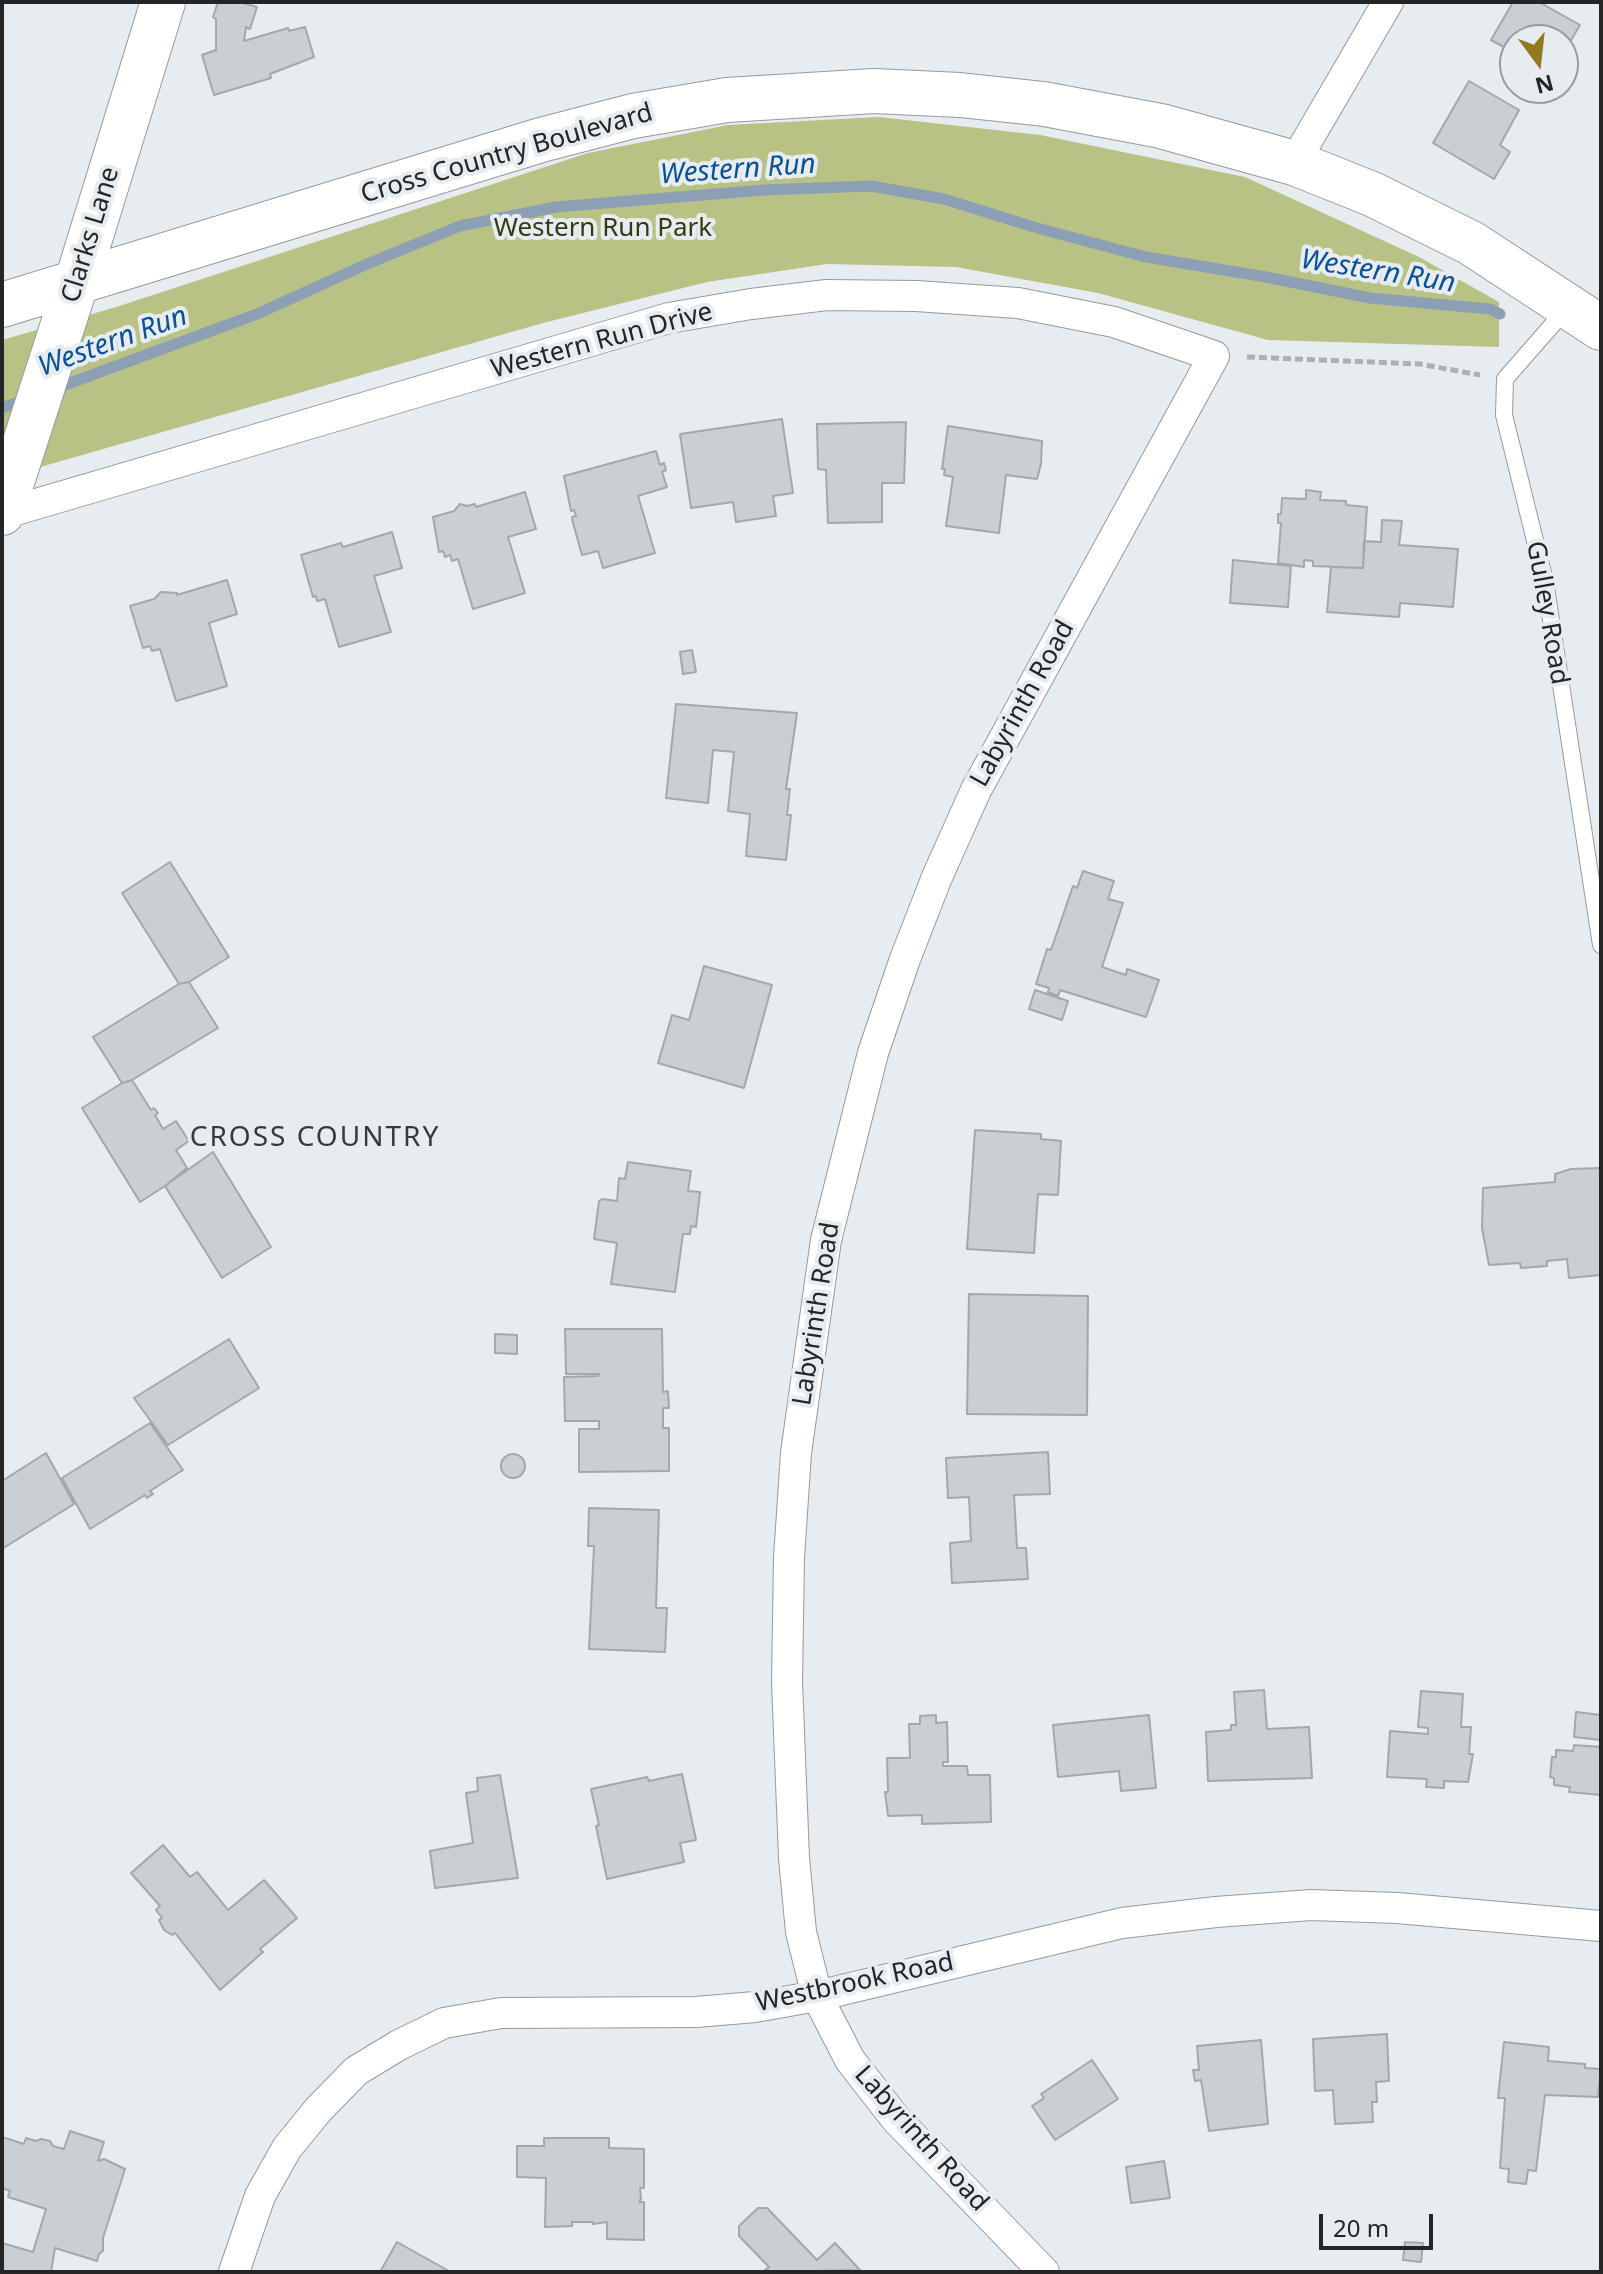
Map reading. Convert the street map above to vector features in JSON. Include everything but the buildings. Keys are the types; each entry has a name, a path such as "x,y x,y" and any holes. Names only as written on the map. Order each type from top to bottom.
{"main road":[{"name":"Clarks Lane","path":"2,513 163,2"},
{"name":"Cross Country Boulevard","path":"2,305 541,140 633,116 727,100 874,91 960,95 1044,104 1161,126 1294,163 1372,194 1471,243 1585,317"}],"street":[{"path":"1294,163 1388,2"},
{"name":"Western Run Drive","path":"2,513 669,318 751,304 827,295 916,296 1018,303 1114,322 1214,356"},
{"name":"Labyrinth Road","path":"1044,2272 896,2119 850,2060 817,1996 801,1932 794,1858 787,1682 789,1558 796,1453 826,1240 873,1053 905,959 976,790 1214,356"},
{"name":"Westbrook Road","path":"234,2272 260,2196 287,2148 318,2110 356,2071 444,2023 501,2013 696,2012 755,2007 817,1996 1122,1923 1216,1912 1311,1905 1601,1926"}],"lane":[{"path":"1505,379 1585,317"},
{"name":"Gulley Road","path":"1505,379 1504,415 1545,581 1601,945"}],"path":[{"path":"1214,356 1420,364 1505,379"}],"green space":[{"name":"Western Run Park","path":"879,117 1040,135 1245,177 1419,257 1499,302 1499,347 1268,340 1098,293 956,267 827,264 707,282 543,323 2,478 2,340 113,308 588,153 728,125"}],"waterway":[{"name":"Western Run","path":"54,389 257,314 460,226 556,207 764,190 871,186 944,199 1146,257 1370,298 1490,309 1500,314"},
{"name":"Western Run","path":"2,408 27,399"}],"district":[{"name":"CROSS COUNTRY","path":"315,1138"}]}
